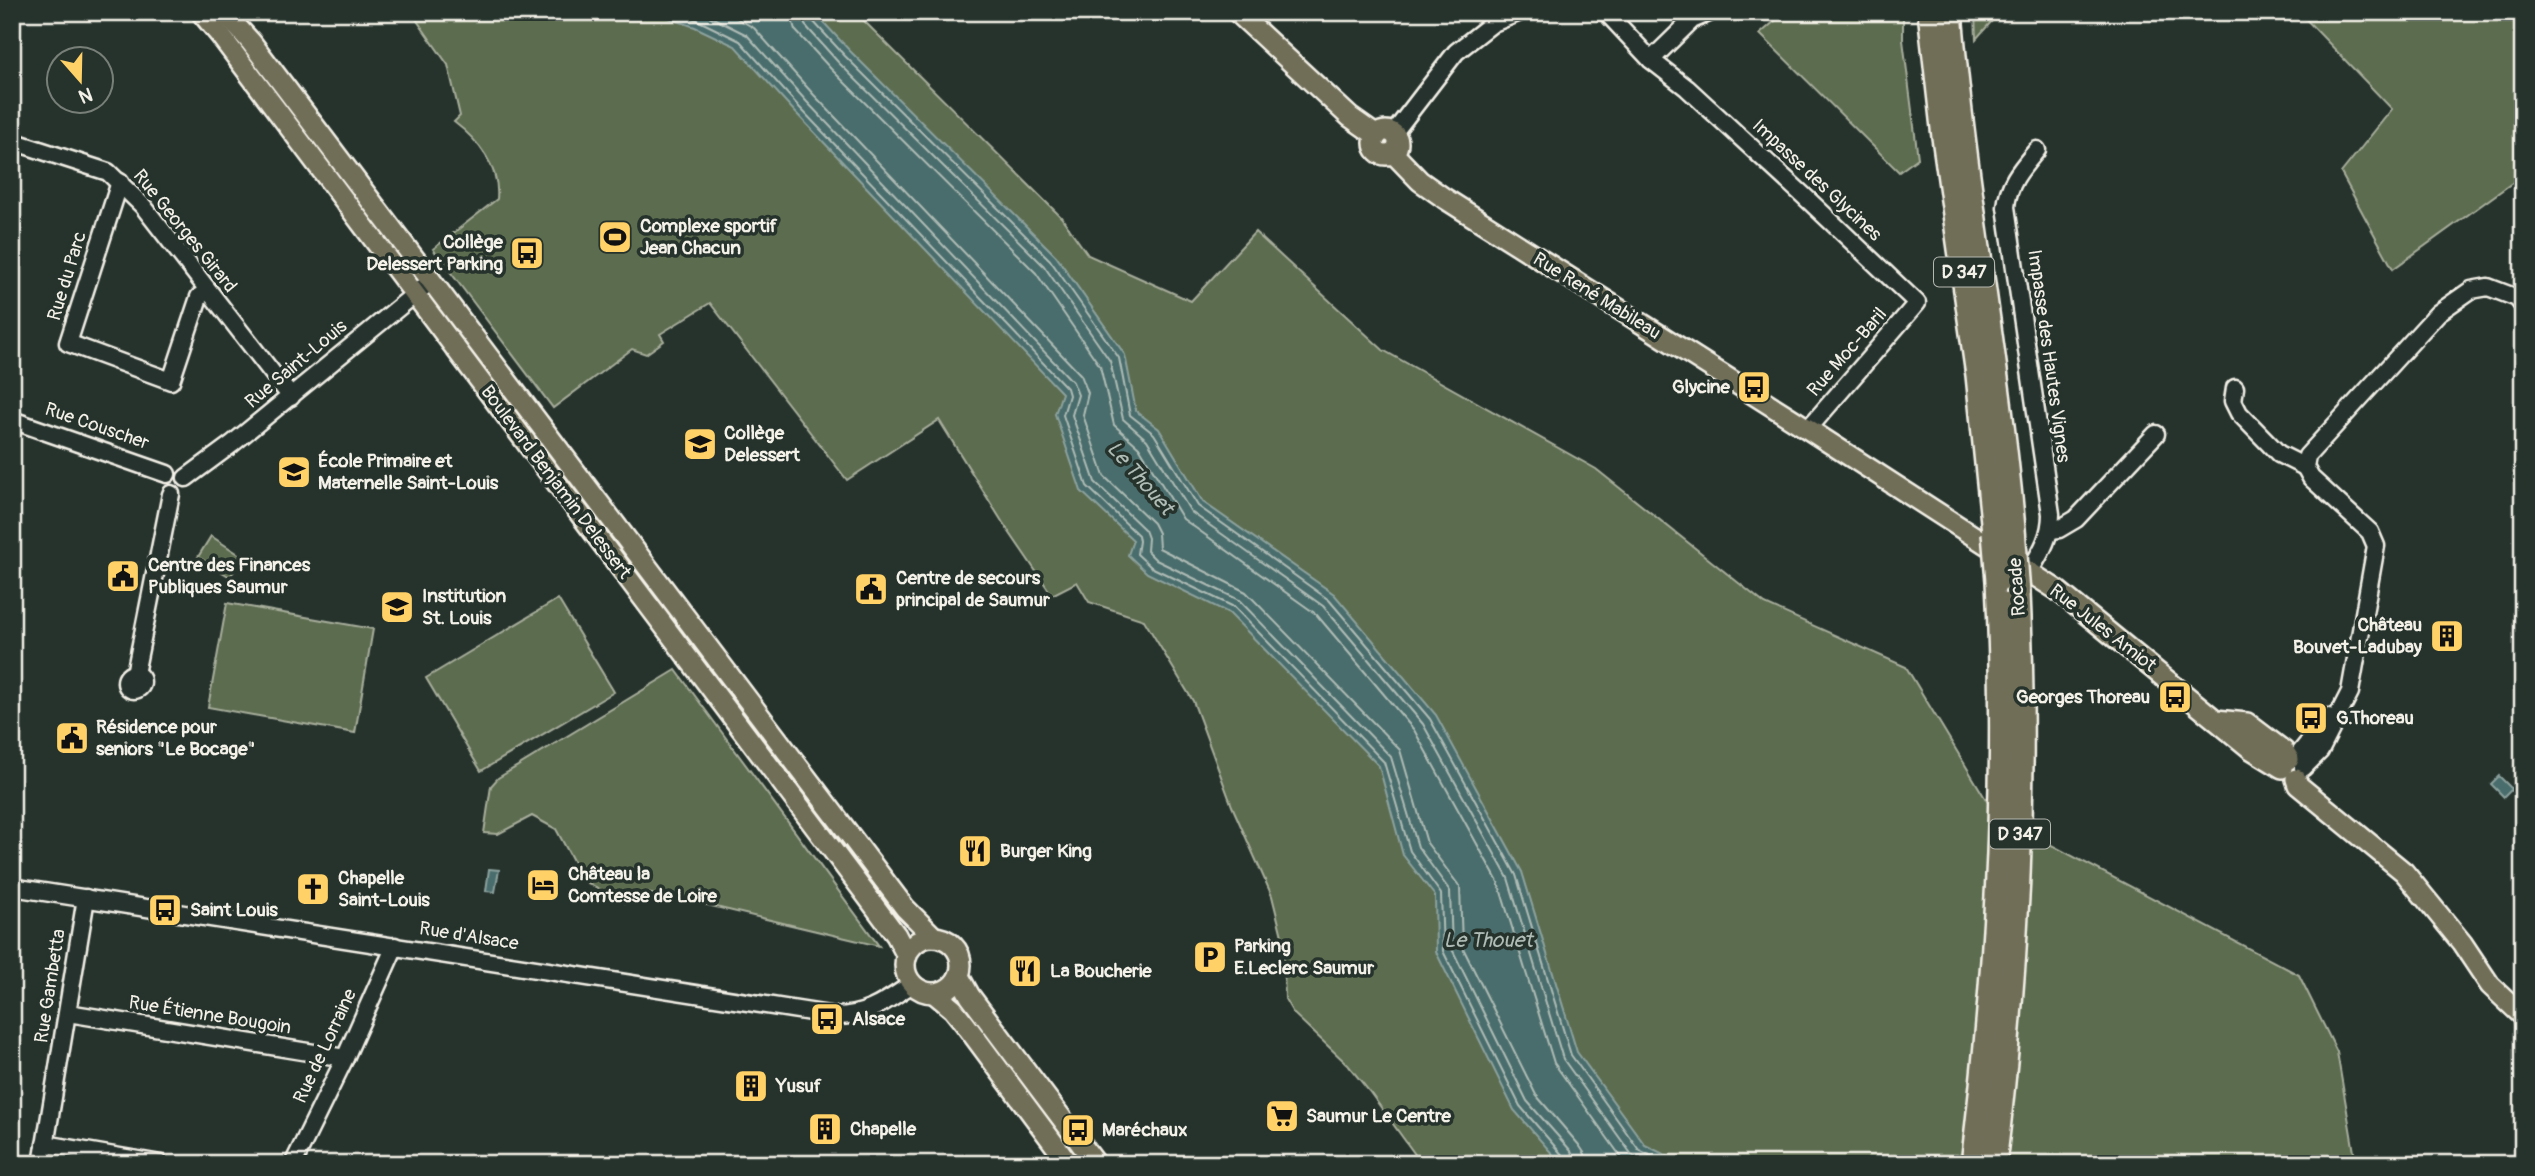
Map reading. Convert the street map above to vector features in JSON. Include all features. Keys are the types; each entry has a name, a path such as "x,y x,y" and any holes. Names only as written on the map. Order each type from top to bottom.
{"highway":[{"name":"D 347","path":"1930,12 1940,113 2003,531 1998,581 2003,723 2002,817 1993,1073 1973,1164"},
{"name":"Rocade","path":"1950,12 1963,135 1998,384 2003,531 2018,593 2022,723 2021,817 2016,918 1993,1073 1993,1164"}],"main road":[{"name":"Boulevard Benjamin Delessert","path":"201,12 891,928 906,956"},
{"name":"Boulevard Benjamin Delessert","path":"224,12 251,42 884,881 915,920 934,937"},
{"name":"Rue René Mabileau","path":"1237,12 1350,117 1388,141 1420,181 1808,429"},
{"name":"Rue Jules Amiot","path":"1808,429 2029,572 2084,612 2251,749 2293,767 2298,785 2404,872 2462,943 2490,985 2523,1016"},
{"path":"934,937 946,940 957,951 962,966 959,976 950,988 935,993 919,990 912,985 905,971 906,956 917,942 934,937"},
{"path":"959,976 970,996 1096,1164"},
{"path":"935,993 959,1017 1069,1164"}],"street":[{"path":"1388,141 1456,52 1493,23 1520,12"},
{"name":"Impasse des Glycines","path":"1606,12 1651,60 1687,88 1917,303"},
{"path":"1651,60 1692,20 1711,12"},
{"name":"Rue Georges Girard","path":"12,141 108,172 120,182 143,205 290,397"},
{"name":"Impasse des Hautes Vignes","path":"2036,150 2007,191 2006,207 2051,514 2051,530"},
{"name":"Rue du Parc","path":"120,182 68,343 171,381 199,297 207,290"},
{"name":"Rue Saint-Louis","path":"186,478 431,281"},
{"path":"2305,467 2307,456 2438,313 2471,290 2488,287 2518,298 2523,306"},
{"name":"Rue Moc-Baril","path":"1808,429 1917,303"},
{"path":"2235,388 2233,401 2239,413 2279,454 2305,467 2311,478 2370,532 2376,546 2353,682 2320,751 2293,767"},
{"name":"Rue Couscher","path":"12,420 167,474"},
{"path":"2029,572 2051,530 2059,529 2076,519 2156,434"},
{"path":"179,471 186,478 184,491 171,494 164,486 164,480 167,474 179,471"},
{"path":"135,674 171,494"},
{"name":"Rue d'Alsace","path":"12,887 835,1016 854,1016 880,1006 912,985"},
{"name":"Rue Gambetta","path":"41,1164 86,898"},
{"name":"Rue de Lorraine","path":"293,1164 345,1058 395,946"},
{"name":"Rue Étienne Bougoin","path":"68,1013 345,1058"},
{"path":"45,1144 161,1164"}],"green space":[{"path":"411,12 855,12 1061,217 1088,255 1191,301 1255,232 1383,350 1596,469 1765,604 1906,667 1996,816 2299,975 2337,1052 2356,1164 1422,1164 1348,1065 1293,1013 1285,999 1283,940 1272,896 1232,806 1193,701 1144,620 1089,602 1077,582 1052,595 1003,523 939,420 847,480 710,303 660,334 664,341 646,354 632,349 553,408 433,249 497,199 497,187 486,155 454,122 460,116 448,65"},
{"path":"1785,12 1903,12 1903,40 1918,158 1899,172 1760,34"},
{"path":"1975,12 2000,12 1976,39"},
{"path":"2299,12 2523,12 2523,175 2393,269 2341,173 2392,109"},
{"path":"211,536 243,557 230,577 198,557"},
{"path":"558,599 614,692 481,771 426,678"},
{"path":"227,603 373,629 355,733 208,707"},
{"path":"676,670 879,946 646,893 626,903 584,881 556,829 532,816 498,834 484,833 491,786 498,778"}],"water":[{"name":"Le Thouet","path":"652,12 814,12 1056,256 1125,355 1136,411 1159,429 1203,502 1334,594 1436,715 1522,872 1577,1052 1645,1145 1684,1164 1561,1164 1514,1110 1436,952 1435,896 1403,855 1379,766 1229,613 1147,573 1128,555 1133,540 1081,491 1055,414 1062,393 735,46 695,27"},
{"path":"2499,776 2512,789 2504,797 2491,784"},
{"path":"489,869 499,870 495,892 486,891"}],"place":[{"name":"Complexe sportif Jean Chacun","path":"615,237"},
{"name":"Collège Delessert Parking","path":"527,253"},
{"name":"Glycine","path":"1754,387"},
{"name":"Collège Delessert","path":"700,444"},
{"name":"École Primaire et Maternelle Saint-Louis","path":"294,472"},
{"name":"Centre des Finances Publiques Saumur","path":"123,576"},
{"name":"Centre de secours principal de Saumur","path":"871,589"},
{"name":"Institution St. Louis","path":"397,607"},
{"name":"Château Bouvet-Ladubay","path":"2447,636"},
{"name":"Georges Thoreau","path":"2175,697"},
{"name":"G.Thoreau","path":"2311,718"},
{"name":"Résidence pour seniors \"Le Bocage\"","path":"72,738"},
{"name":"Burger King","path":"975,851"},
{"name":"Château la Comtesse de Loire","path":"543,885"},
{"name":"Chapelle Saint-Louis","path":"313,889"},
{"name":"Saint Louis","path":"165,910"},
{"name":"Parking E.Leclerc Saumur","path":"1210,957"},
{"name":"La Boucherie","path":"1025,971"},
{"name":"Alsace","path":"827,1019"},
{"name":"Yusuf","path":"751,1086"},
{"name":"Saumur Le Centre","path":"1282,1116"},
{"name":"Chapelle","path":"825,1129"},
{"name":"Maréchaux","path":"1078,1130"}]}
